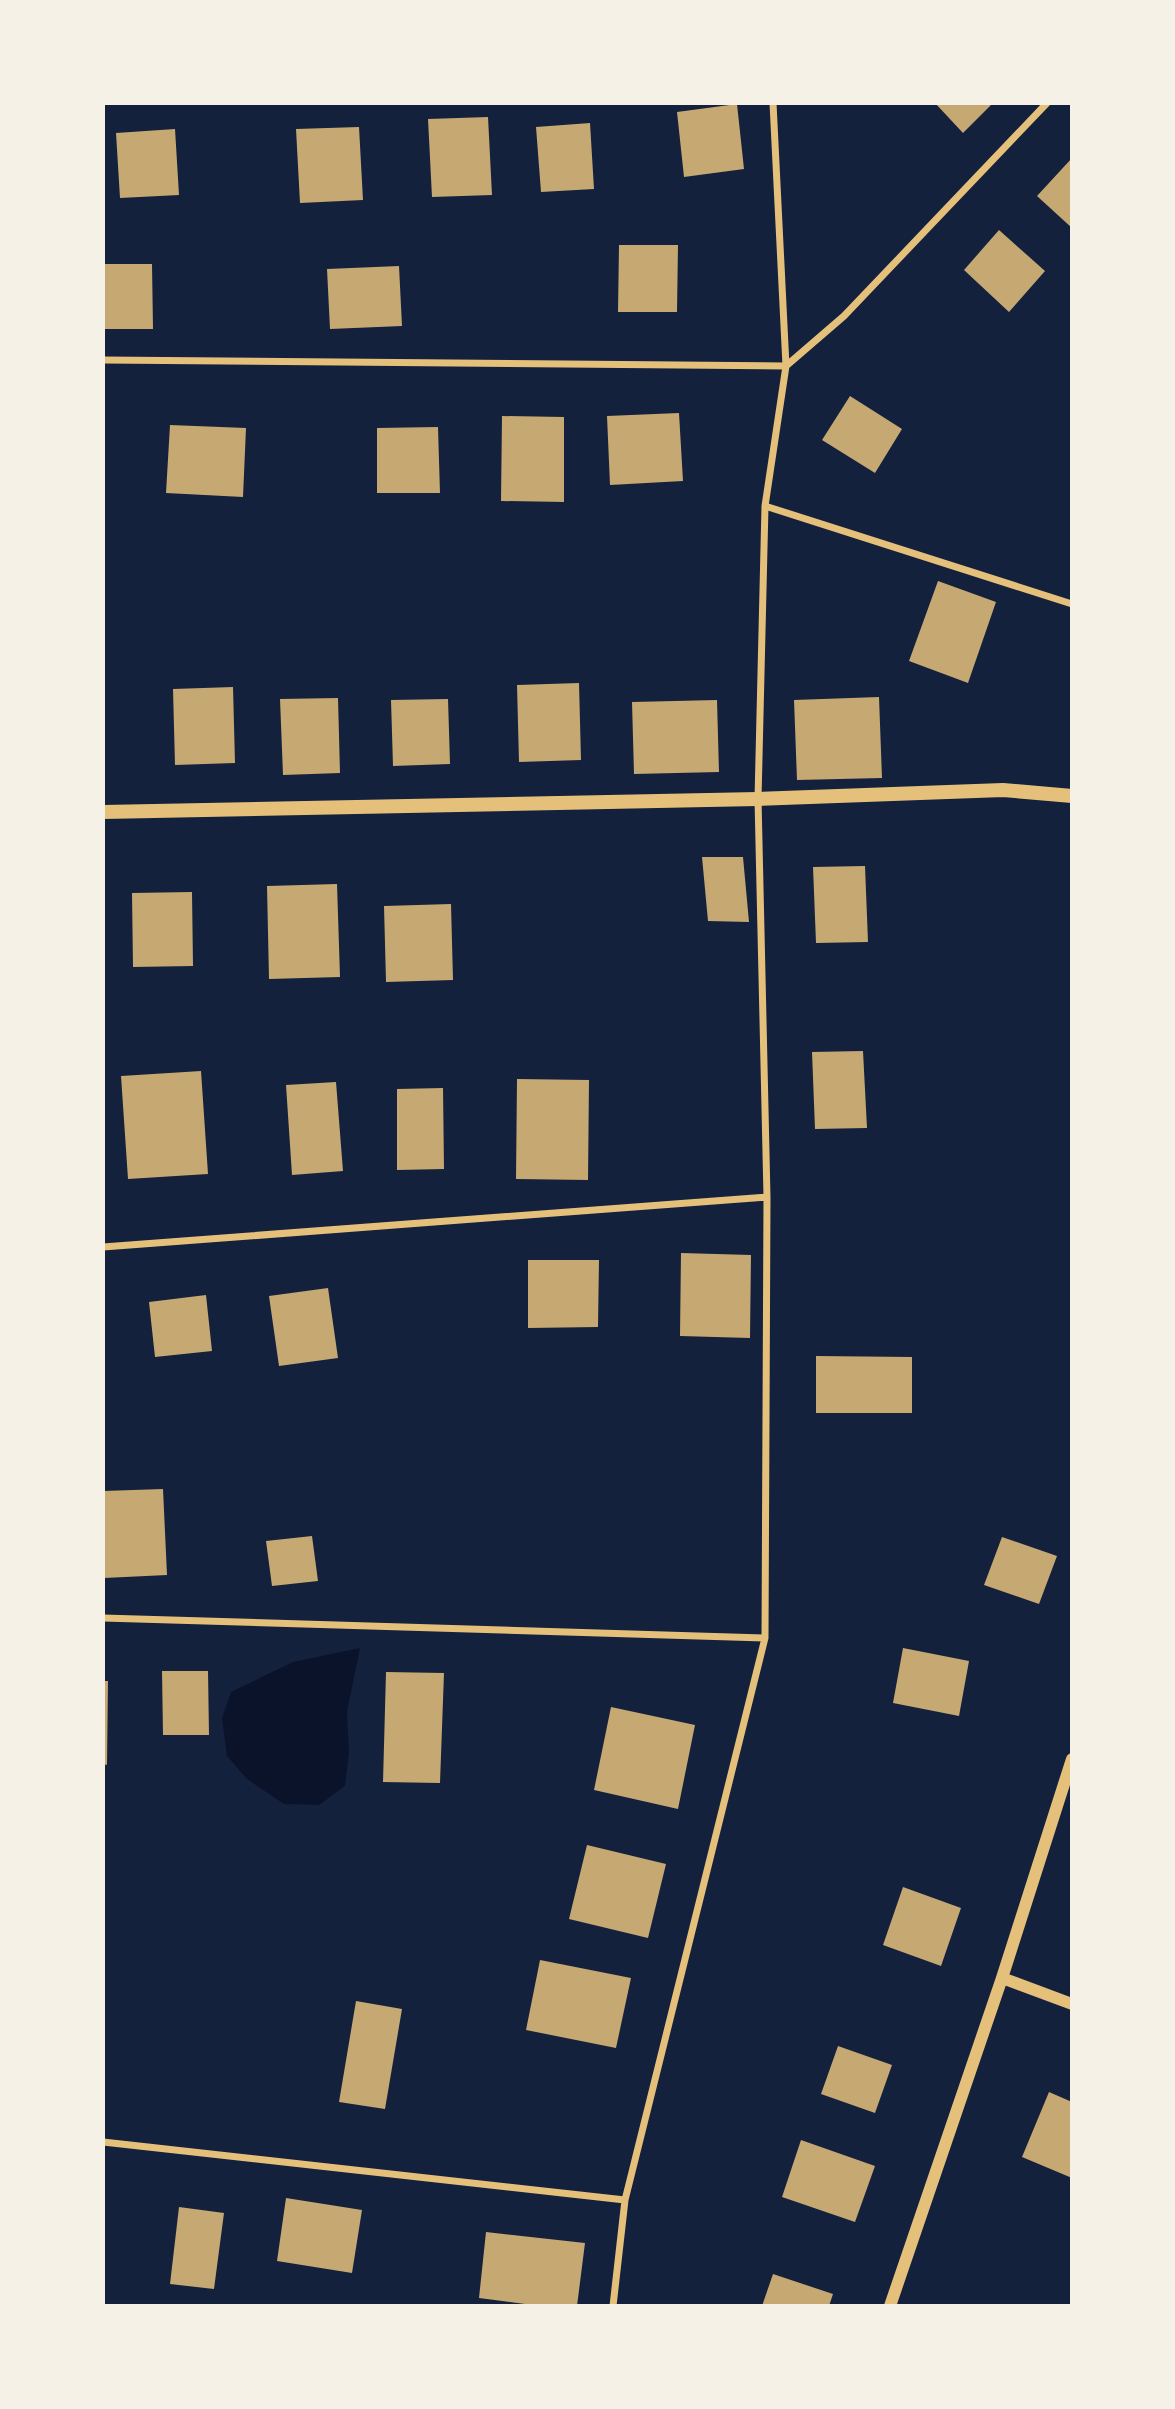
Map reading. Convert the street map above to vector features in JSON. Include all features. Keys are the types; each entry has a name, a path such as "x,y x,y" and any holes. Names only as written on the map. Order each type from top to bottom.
{"main road":[{"path":"103,812 758,799 1003,790 1072,796"}],"street":[{"path":"613,2306 625,2200 765,1638 766,1197 758,799 765,506 786,366 773,103"},
{"path":"103,360 786,366 844,316 1047,103"},
{"path":"765,506 1072,604"},
{"path":"103,1247 766,1197"},
{"path":"103,1618 765,1638"},
{"path":"890,2306 1002,1978 1072,1759"},
{"path":"1002,1978 1072,2004"},
{"path":"103,2142 625,2200"}],"water":[{"path":"360,1648 347,1712 349,1752 345,1786 319,1805 284,1804 247,1779 227,1756 222,1718 231,1692 293,1662"}],"building":[{"path":"935,103 993,103 963,133"},
{"path":"737,104 744,169 684,177 677,112"},
{"path":"488,117 492,195 432,197 428,119"},
{"path":"590,123 594,189 541,192 536,127"},
{"path":"359,127 363,200 300,203 296,129"},
{"path":"175,129 179,195 120,198 116,133"},
{"path":"1072,158 1072,228 1037,196"},
{"path":"999,230 1045,271 1009,312 964,270"},
{"path":"619,245 678,245 677,312 618,312"},
{"path":"103,264 152,264 153,329 103,329"},
{"path":"399,266 402,326 330,329 327,269"},
{"path":"850,396 902,429 875,473 822,440"},
{"path":"679,413 683,481 610,485 607,416"},
{"path":"502,416 564,417 564,502 501,501"},
{"path":"170,425 246,428 243,497 166,493"},
{"path":"438,427 440,493 377,493 377,428"},
{"path":"938,581 996,602 968,683 909,661"},
{"path":"579,683 581,760 519,762 517,685"},
{"path":"233,687 235,763 175,765 173,689"},
{"path":"879,697 882,778 797,780 794,700"},
{"path":"338,698 340,773 283,775 280,699"},
{"path":"448,699 450,764 393,766 391,700"},
{"path":"717,700 719,772 634,774 632,702"},
{"path":"702,857 743,857 749,922 708,921"},
{"path":"865,866 868,942 816,943 813,867"},
{"path":"337,884 340,977 269,979 267,886"},
{"path":"192,892 193,966 133,967 132,893"},
{"path":"451,904 453,980 386,982 384,906"},
{"path":"863,1051 867,1128 815,1129 812,1052"},
{"path":"201,1071 208,1174 128,1179 121,1076"},
{"path":"517,1079 589,1080 588,1180 516,1179"},
{"path":"336,1082 343,1171 292,1175 286,1085"},
{"path":"443,1088 444,1169 397,1170 397,1089"},
{"path":"681,1253 751,1255 750,1338 680,1336"},
{"path":"528,1260 599,1260 598,1327 528,1328"},
{"path":"328,1288 338,1358 279,1366 269,1296"},
{"path":"206,1295 212,1351 155,1357 149,1302"},
{"path":"816,1356 912,1357 912,1413 816,1413"},
{"path":"163,1489 167,1575 104,1578 103,1491"},
{"path":"312,1536 318,1581 272,1586 266,1541"},
{"path":"1002,1537 1057,1556 1039,1604 984,1585"},
{"path":"903,1648 969,1661 959,1716 893,1703"},
{"path":"162,1671 208,1671 209,1735 163,1735"},
{"path":"386,1672 444,1673 440,1783 383,1782"},
{"path":"103,1681 108,1681 107,1765 103,1764"},
{"path":"611,1707 695,1725 678,1809 594,1790"},
{"path":"587,1845 666,1864 648,1938 569,1919"},
{"path":"903,1887 961,1908 941,1966 883,1945"},
{"path":"540,1960 631,1978 616,2048 526,2030"},
{"path":"356,2001 402,2009 385,2109 339,2102"},
{"path":"838,2046 892,2065 875,2113 821,2094"},
{"path":"1049,2092 1072,2102 1072,2178 1022,2157"},
{"path":"801,2140 875,2166 855,2222 782,2197"},
{"path":"286,2198 362,2210 352,2273 277,2261"},
{"path":"179,2207 224,2213 214,2289 170,2284"},
{"path":"486,2232 585,2243 577,2306 540,2306 479,2298"},
{"path":"773,2274 833,2294 829,2306 762,2306"}]}
